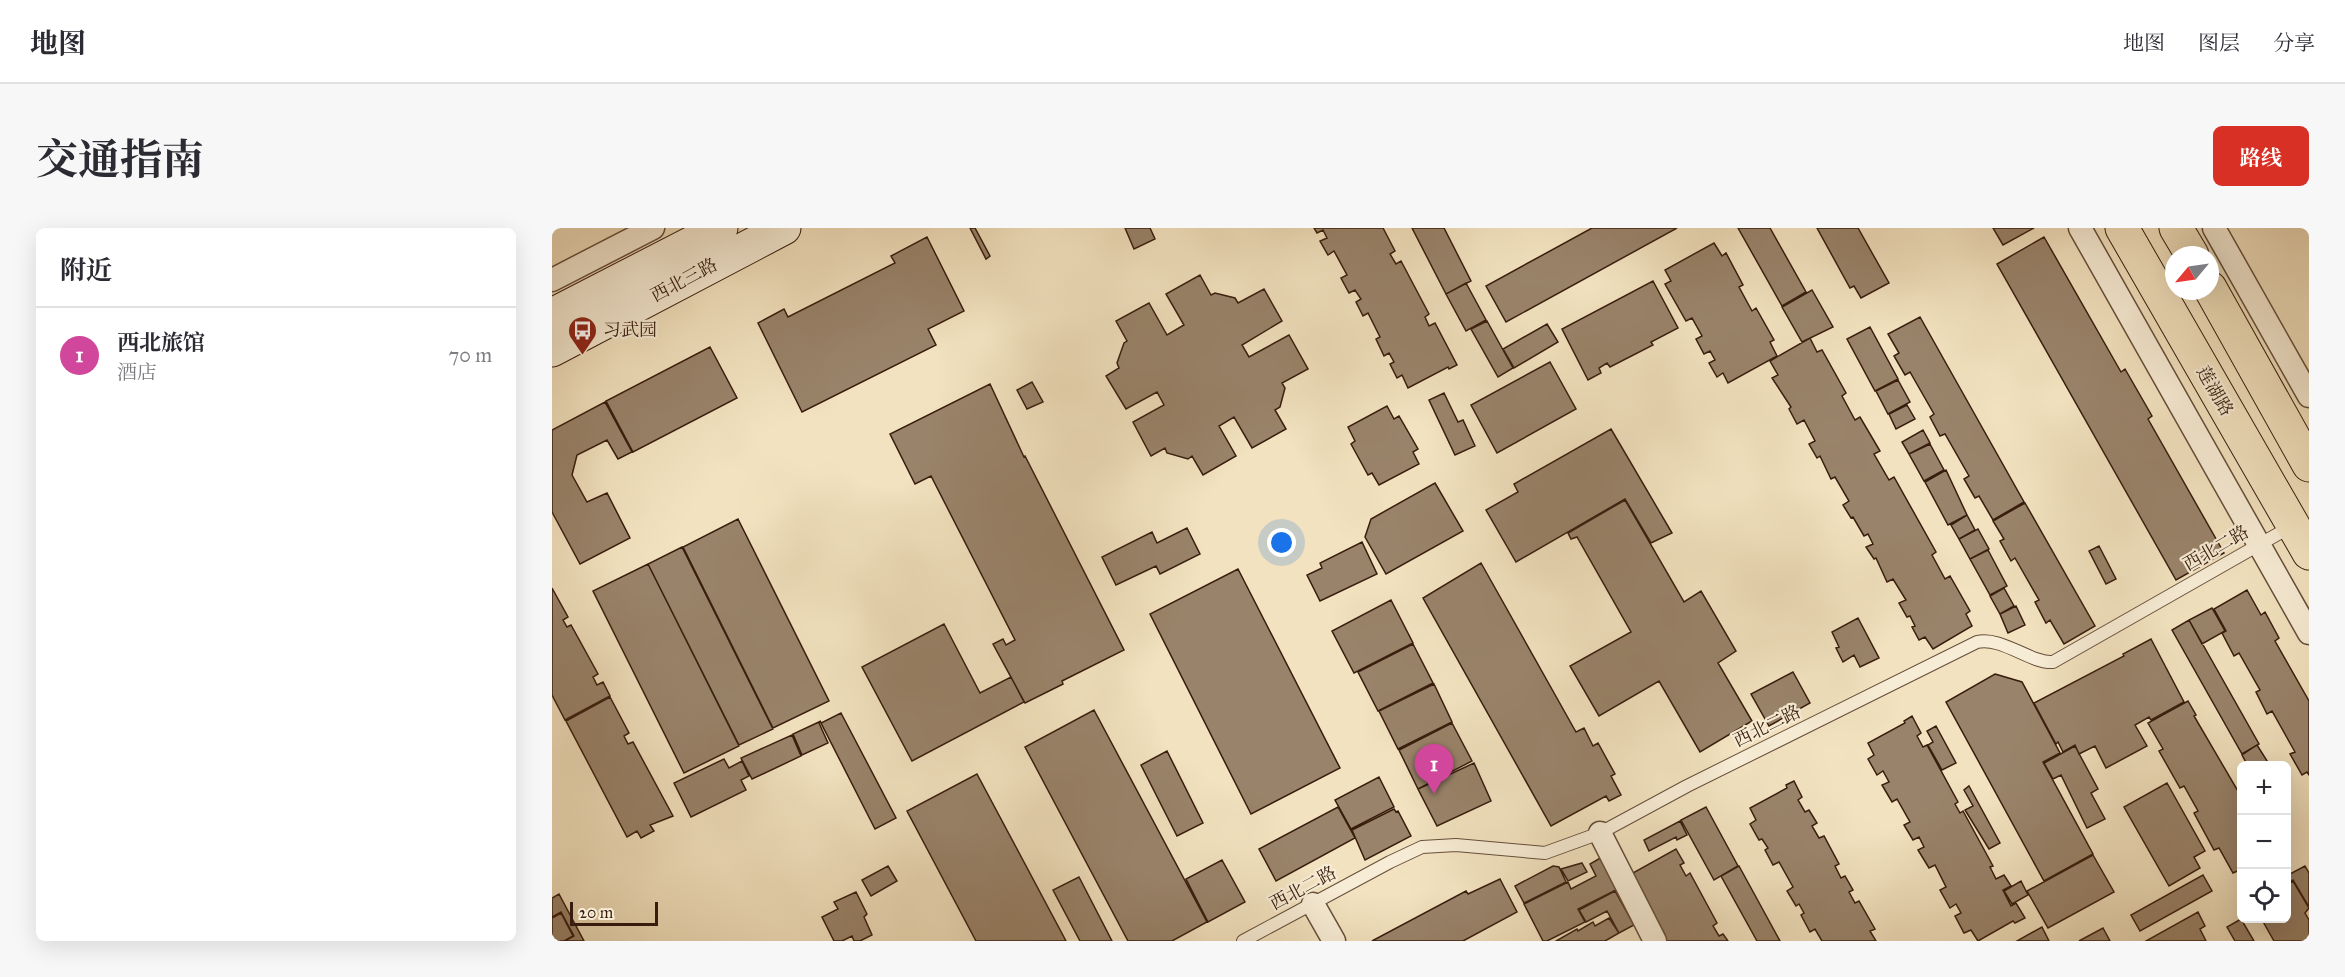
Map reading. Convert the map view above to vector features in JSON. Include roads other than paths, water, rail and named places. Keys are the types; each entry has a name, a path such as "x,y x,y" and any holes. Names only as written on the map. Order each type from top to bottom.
{"main road":[{"name":"西北三路","path":"552,315 721,228"},
{"name":"西北三路","path":"552,350 784,228"},
{"name":"莲湖路","path":"2122,228 2309,553"},
{"path":"2176,228 2187,246"},
{"path":"2217,300 2309,465"}],"street":[{"path":"552,280 653,228"},
{"path":"2080,228 2309,633"},
{"path":"2214,228 2309,396"},
{"path":"1600,833 1655,941"},
{"path":"1313,904 1334,941"}],"lane":[{"name":"西北二路","path":"1243,941 1422,847 1456,845 1545,853 1600,833 1687,786 1977,642 1987,640 2043,662 2053,662 2293,525"}],"place":[{"name":"习武园","path":"582,356"},
{"name":"西北旅馆","path":"1434,794"}]}
